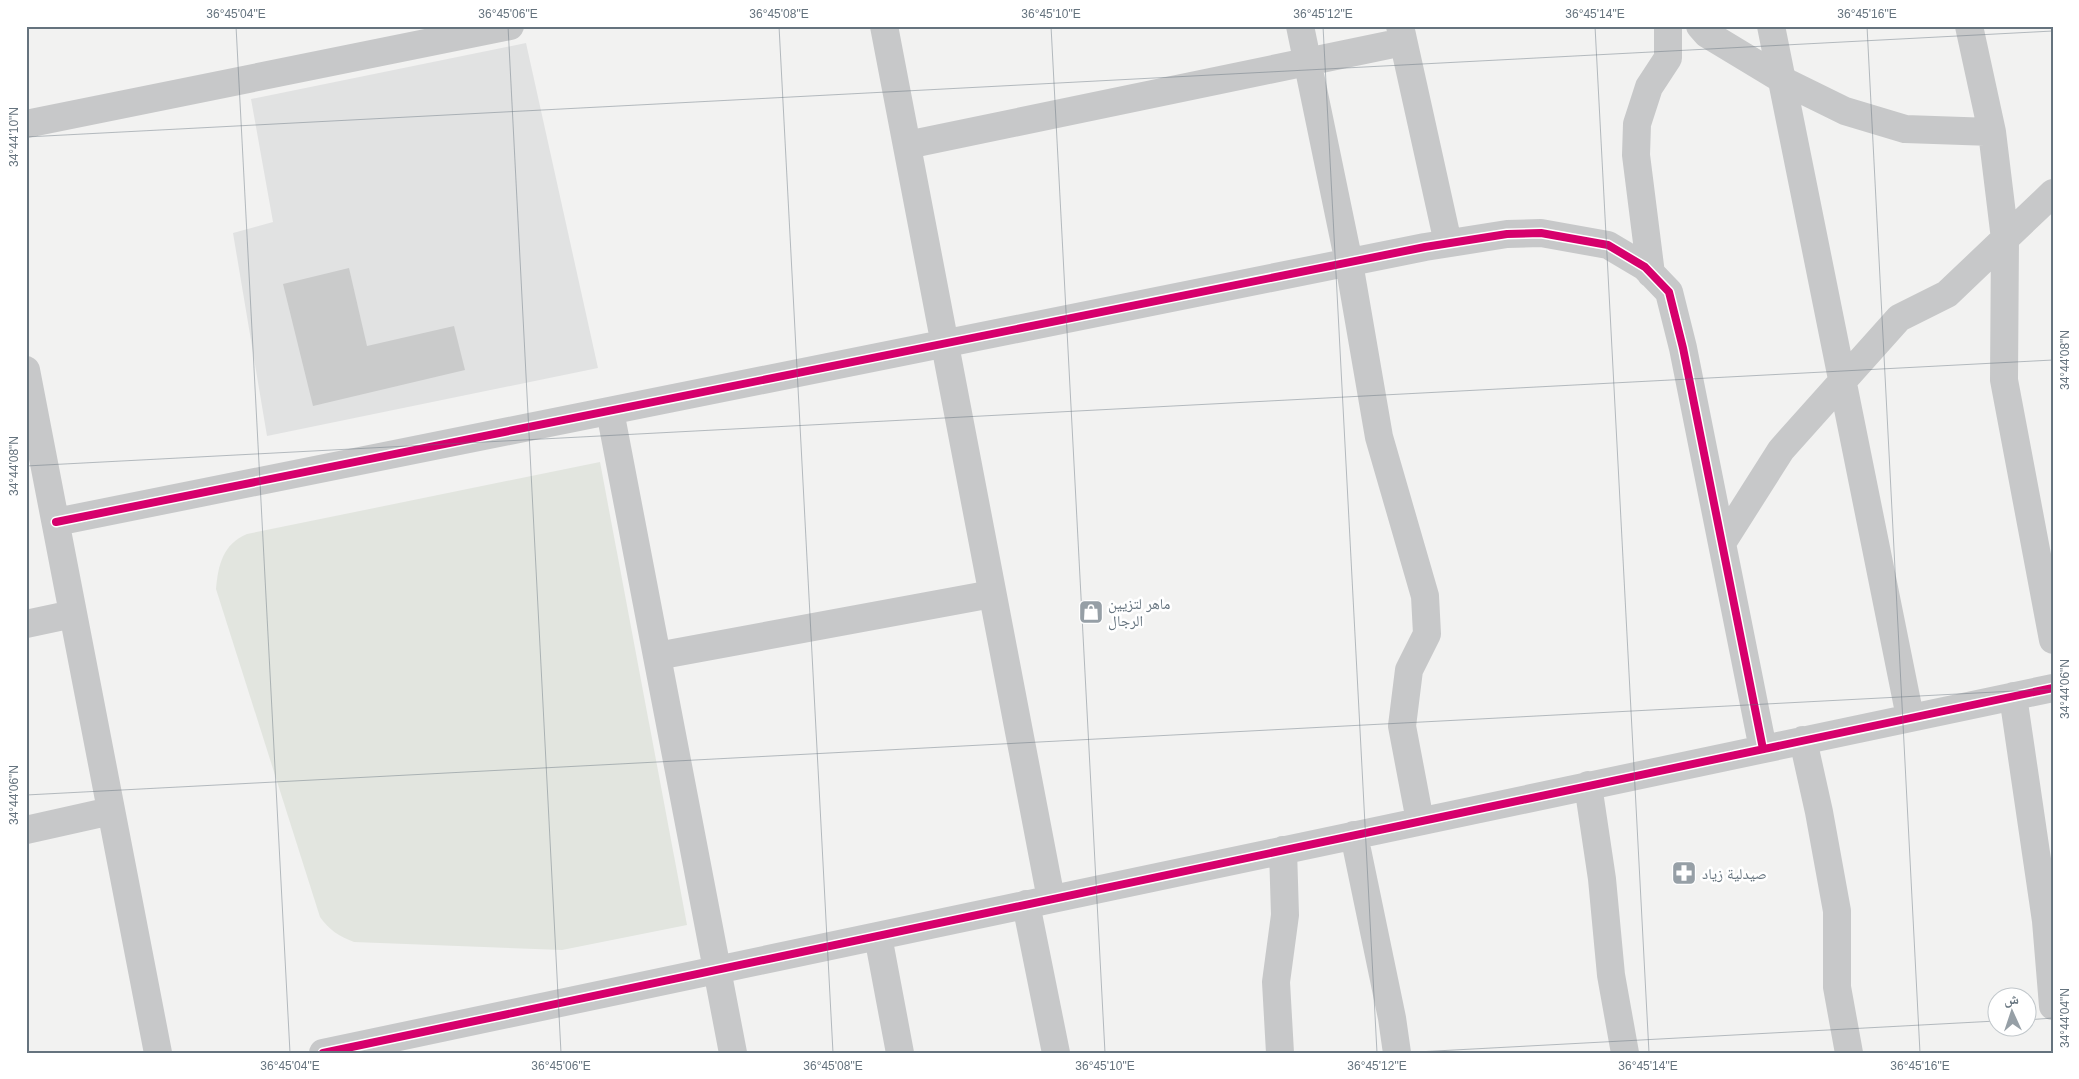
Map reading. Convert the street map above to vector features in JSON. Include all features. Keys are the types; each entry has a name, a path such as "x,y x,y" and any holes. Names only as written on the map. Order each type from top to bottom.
{"street":[{"path":"26,124 510,26"},
{"path":"884,26 992,594 1039,901 1056,1053"},
{"path":"1300,26 1349,263 1379,437 1425,596 1427,634 1409,670 1402,726 1420,821"},
{"path":"1651,274 1636,155 1637,124 1649,87 1668,58 1668,26"},
{"path":"1700,26 1707,34 1780,78 1845,111 1905,129 1992,132"},
{"path":"1770,26 1910,717"},
{"path":"1969,26 1992,132 2005,239 2004,380 2053,640"},
{"path":"907,145 1308,62 1402,34 1448,243"},
{"path":"1722,543 1781,450 1841,380 1899,318 1947,294 2053,193"},
{"path":"56,522 1448,243 1507,234 1540,233 1608,245 1645,267 1669,292 1683,348 1763,749"},
{"path":"26,370 158,1053"},
{"path":"610,411 733,1053"},
{"path":"657,656 992,594"},
{"path":"26,624 73,614"},
{"path":"323,1053 2053,688"},
{"path":"2013,696 2046,921 2053,1006"},
{"path":"1803,740 1819,812 1837,911 1837,987 1849,1053"},
{"path":"1588,785 1602,879 1611,975 1625,1053"},
{"path":"26,830 112,811"},
{"path":"1354,835 1392,1018 1397,1053"},
{"path":"1280,1053 1276,982 1285,915 1283,850"},
{"path":"878,936 900,1053"}],"shaded area":[{"path":"526,43 598,368 267,436 233,233 273,222 251,99"},
{"path":"600,462 687,925 562,950 354,942 339,935 327,926 320,917 216,589 218,572 223,556 232,543 247,534"}],"building":[{"path":"349,268 367,346 454,326 465,370 313,406 283,284"}],"cycle path":[{"path":"56,522 1425,247 1507,234 1541,233 1608,245 1645,267 1669,292 1683,348 1763,749"},
{"path":"323,1053 2053,688"}],"place":[{"name":"ماهر لتزيين الرجال","path":"1091,612"},
{"name":"صيدلية زياد","path":"1684,873"}]}
